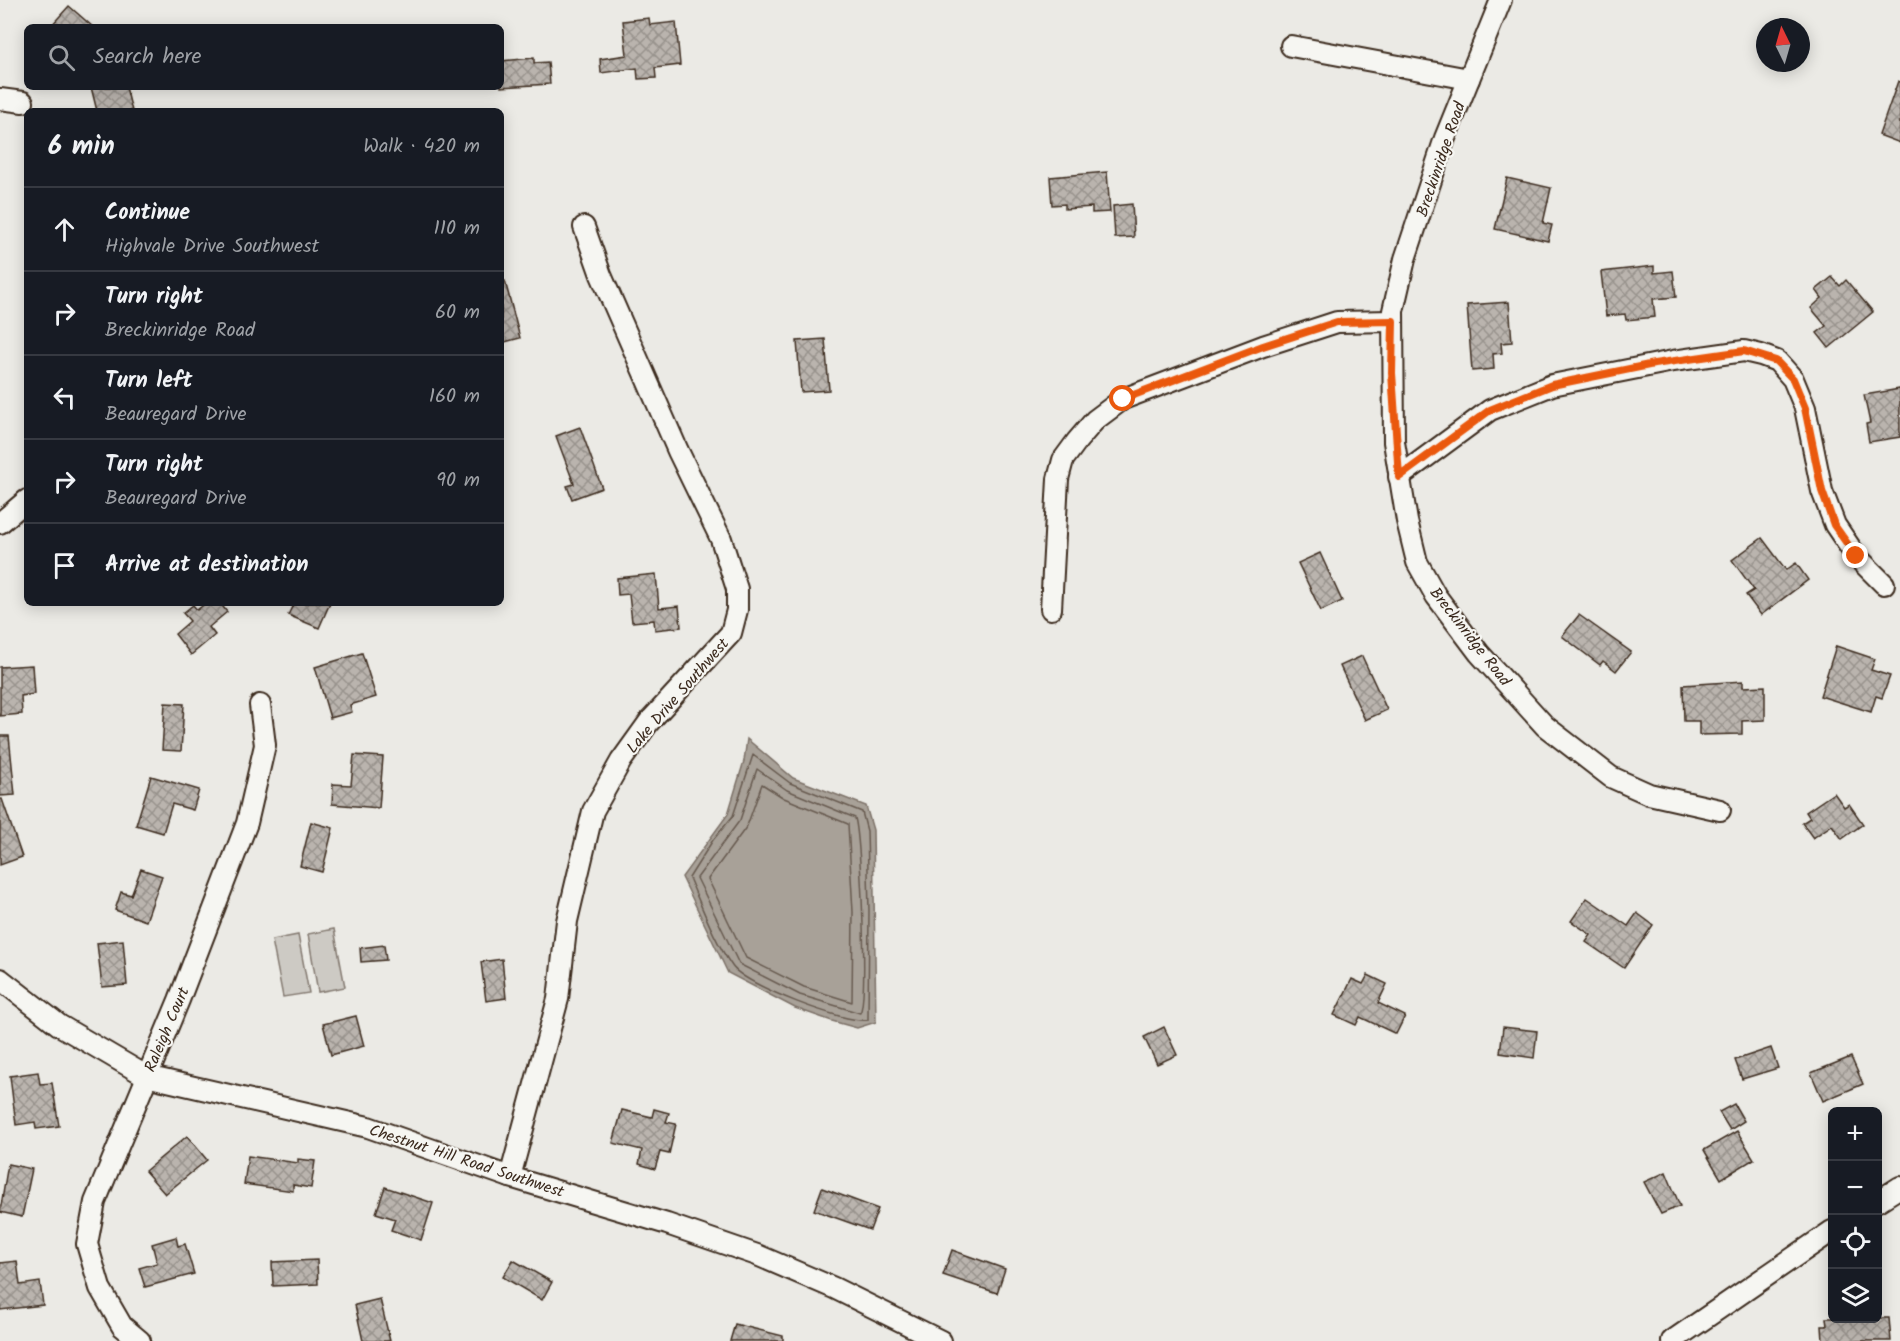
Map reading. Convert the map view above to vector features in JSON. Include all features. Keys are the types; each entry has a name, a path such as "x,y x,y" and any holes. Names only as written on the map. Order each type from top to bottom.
{"street":[{"name":"Breckinridge Road","path":"1501,0 1445,138 1409,248 1393,321 1392,384 1399,477 1417,561 1436,596 1479,653 1545,726 1611,777 1649,794 1720,810"},
{"path":"1291,46 1469,79"},
{"path":"0,99 23,102"},
{"name":"Lake Drive Southwest","path":"510,1177 558,999 567,921 593,811 621,761 649,722 730,633 737,610 737,589 721,539 678,451 600,275 584,227"},
{"path":"1051,609 1058,479 1063,460 1095,420 1123,399 1263,346 1337,322 1393,321"},
{"path":"1399,477 1490,410 1552,385 1673,361 1744,351 1776,361 1793,379 1805,408 1822,491 1834,525 1856,556 1884,584"},
{"path":"0,523 24,503"},
{"name":"Raleigh Court","path":"140,1341 122,1326 100,1288 87,1244 95,1202 179,1000 247,823 265,745 260,705"},
{"name":"Chestnut Hill Road Southwest","path":"0,979 59,1025 146,1076 368,1127 510,1177 667,1224 758,1255 834,1288 941,1341"},
{"path":"1882,1198 1900,1187"},
{"path":"1672,1341 1828,1234"}],"shaded area":[{"path":"334,929 345,987 318,992 308,934"},
{"path":"298,935 309,993 283,997 272,940"}],"water":[{"path":"747,739 793,778 866,806 873,830 876,1022 857,1028 832,1021 795,1008 728,973 682,877 728,814 744,761"}],"building":[{"path":"69,6 90,24 53,24"},
{"path":"649,18 650,25 676,22 680,65 655,68 656,78 638,79 637,68 601,73 600,59 627,55 623,21"},
{"path":"534,58 534,63 548,62 550,84 504,87 504,61"},
{"path":"1898,81 1900,82 1900,143 1879,135"},
{"path":"92,90 127,90 131,108 96,108"},
{"path":"1107,172 1110,212 1092,213 1092,207 1065,209 1065,204 1052,205 1050,177"},
{"path":"1507,178 1551,188 1543,223 1552,225 1548,241 1495,229"},
{"path":"1132,204 1134,237 1115,238 1113,206"},
{"path":"1654,266 1654,273 1673,271 1676,297 1653,299 1655,317 1626,320 1625,314 1606,316 1601,272"},
{"path":"1832,277 1840,286 1846,280 1873,312 1829,348 1817,333 1826,326 1811,308 1822,298 1816,290"},
{"path":"504,281 520,338 504,342"},
{"path":"1509,302 1512,342 1501,343 1502,353 1493,354 1494,369 1472,371 1467,305"},
{"path":"825,339 829,390 801,392 797,341"},
{"path":"1900,389 1900,437 1869,442 1866,424 1870,423 1864,395"},
{"path":"580,427 602,488 572,499 567,486 574,484 556,436"},
{"path":"1762,538 1786,570 1796,563 1808,580 1761,615 1746,595 1754,590 1732,560"},
{"path":"1320,553 1342,601 1321,611 1298,563"},
{"path":"656,574 659,608 679,606 681,627 655,630 654,620 632,622 629,594 618,595 617,578"},
{"path":"192,606 197,610 202,606 222,606 227,612 209,627 215,635 191,655 175,634 190,621 183,613"},
{"path":"292,606 329,606 319,628 288,615"},
{"path":"1579,615 1631,652 1616,671 1603,661 1600,665 1562,636"},
{"path":"1836,646 1875,659 1871,670 1890,676 1882,698 1876,696 1871,712 1820,696"},
{"path":"362,653 376,697 350,705 352,712 330,718 315,667"},
{"path":"1362,656 1387,710 1365,720 1340,666"},
{"path":"32,665 34,694 21,696 22,714 0,716 0,667"},
{"path":"1743,681 1743,687 1765,686 1765,720 1742,721 1742,734 1699,735 1699,721 1684,721 1683,685"},
{"path":"165,703 184,704 181,751 162,750"},
{"path":"0,736 9,736 15,795 0,796"},
{"path":"354,755 383,757 379,808 332,804 333,784 351,785"},
{"path":"151,776 199,790 193,810 172,804 163,833 136,825"},
{"path":"1834,793 1844,807 1849,804 1863,824 1842,839 1832,825 1813,838 1802,823 1810,818 1806,812"},
{"path":"0,799 2,799 22,857 0,865"},
{"path":"311,822 333,828 322,872 300,866"},
{"path":"141,869 162,876 146,921 115,910 121,892 131,895"},
{"path":"1587,898 1628,926 1637,913 1653,925 1624,968 1586,942 1591,935 1571,921"},
{"path":"123,940 127,985 102,987 97,943"},
{"path":"384,945 386,960 361,962 360,948"},
{"path":"502,959 506,998 486,1001 481,962"},
{"path":"1368,975 1387,984 1378,1003 1405,1016 1396,1034 1360,1017 1356,1025 1334,1015 1352,979 1363,984"},
{"path":"356,1016 364,1046 331,1055 323,1024"},
{"path":"1164,1027 1177,1055 1157,1064 1144,1037"},
{"path":"1503,1027 1537,1031 1534,1058 1500,1053"},
{"path":"1771,1048 1778,1068 1742,1079 1735,1060"},
{"path":"1851,1057 1863,1084 1823,1101 1811,1073"},
{"path":"38,1072 40,1084 52,1083 59,1126 36,1129 35,1122 16,1125 10,1076"},
{"path":"1734,1104 1744,1121 1730,1130 1719,1112"},
{"path":"654,1109 669,1113 666,1122 676,1124 669,1154 660,1152 655,1169 639,1164 642,1150 613,1143 622,1110 652,1117"},
{"path":"1737,1131 1754,1159 1721,1179 1704,1150"},
{"path":"187,1136 207,1160 165,1194 145,1171"},
{"path":"248,1156 298,1163 298,1159 315,1161 311,1188 293,1185 293,1191 244,1184"},
{"path":"8,1164 32,1169 22,1217 0,1212"},
{"path":"1666,1172 1680,1206 1661,1214 1644,1182"},
{"path":"385,1187 433,1203 421,1240 391,1230 395,1219 376,1213"},
{"path":"822,1188 878,1209 870,1230 814,1210"},
{"path":"176,1237 178,1246 185,1244 194,1274 145,1287 139,1268 157,1263 152,1244"},
{"path":"952,1250 1005,1269 997,1293 943,1275"},
{"path":"317,1260 318,1284 273,1286 272,1262"},
{"path":"513,1260 552,1282 542,1300 503,1277"},
{"path":"17,1261 20,1285 40,1282 43,1305 0,1310 0,1263"},
{"path":"380,1299 390,1341 363,1341 355,1305"},
{"path":"1826,1318 1828,1318 1828,1323 1882,1323 1882,1318 1889,1318 1891,1341 1823,1341 1822,1326 1827,1326"},
{"path":"735,1324 783,1336 783,1341 730,1341"}],"route":[{"path":"1123,399 1263,346 1337,322 1393,321 1394,442 1399,477 1490,410 1552,385 1615,374 1654,364 1727,356 1744,351 1776,361 1793,379 1805,408 1822,491 1834,525 1856,556"}]}
